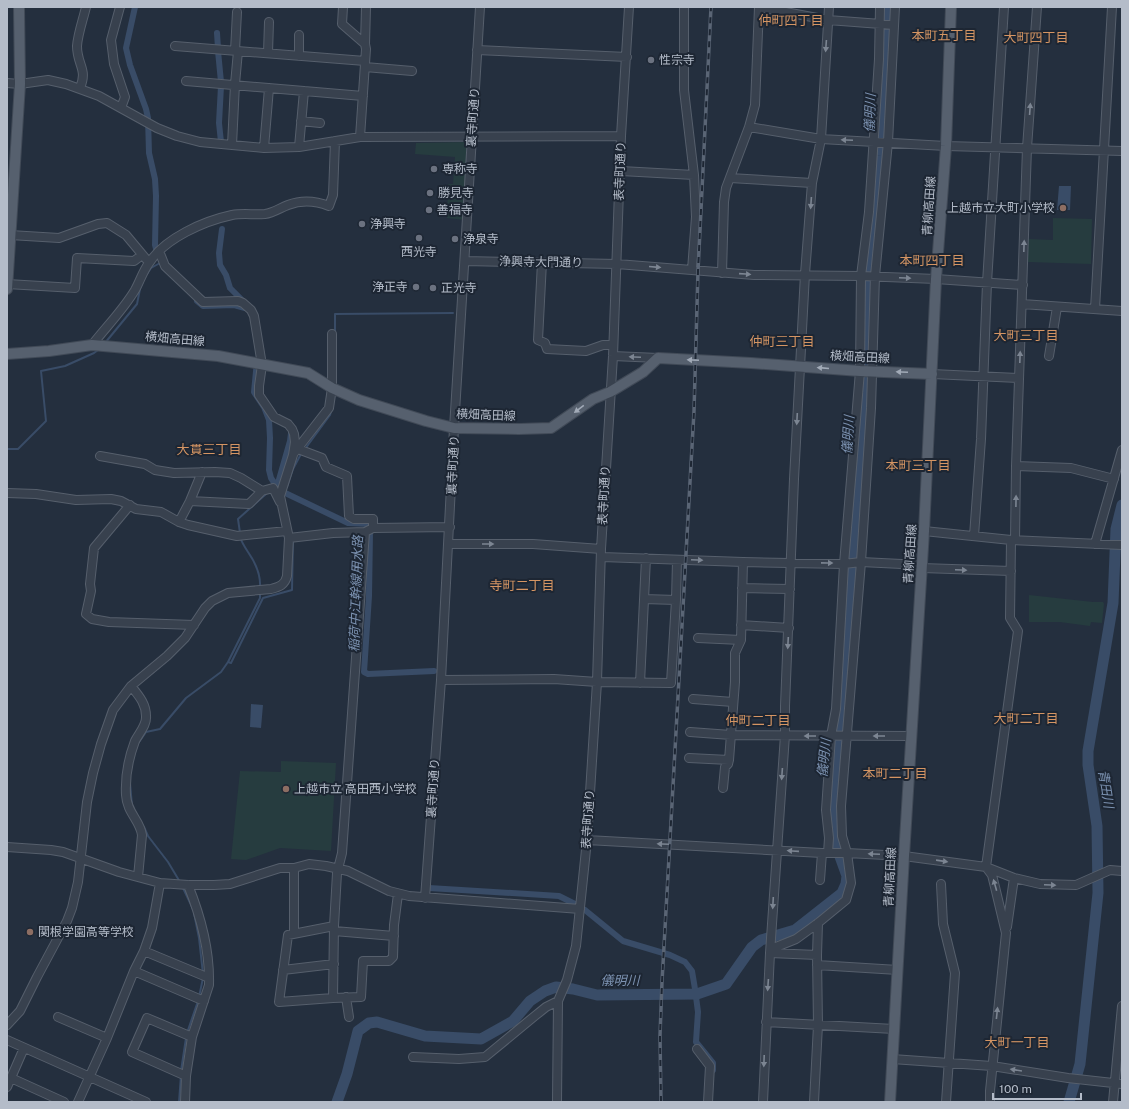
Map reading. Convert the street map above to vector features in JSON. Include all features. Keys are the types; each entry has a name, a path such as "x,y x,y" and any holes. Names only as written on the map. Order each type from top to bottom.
{"main road":[{"path":"7,289 20,84 19,7"},
{"name":"青柳高田線","path":"890,1102 922,567 936,279 946,146 951,7"},
{"name":"横畑高田線","path":"7,354 49,351 92,345 218,356 308,373 332,388 359,400 426,421 454,428 551,428 593,399 610,392 643,372 658,358 932,374"}],"street":[{"path":"80,88 84,78 77,47 78,37 86,7"},
{"path":"120,7 111,40 114,64 125,97 121,108"},
{"path":"343,7 342,24 365,44"},
{"path":"360,137 366,49 366,7"},
{"name":"裏寺町通り","path":"425,898 441,680 454,428 480,7"},
{"name":"表寺町通り","path":"560,998 576,946 587,840 597,682 602,557 601,548 614,346 621,136 629,7"},
{"path":"677,7 684,7 684,90 694,174 696,217 692,270"},
{"path":"722,272 724,202 726,188 749,127 755,105 759,7 828,20 892,25"},
{"path":"763,1102 776,850 785,735 791,562 805,274 812,183 821,139 828,7"},
{"path":"820,880 829,838 826,810 836,709 844,564 861,371 863,276 876,142 880,7"},
{"path":"770,951 796,939 846,900 851,883 842,836 841,806 861,562 872,371 875,276 888,142 892,25 895,7"},
{"path":"974,536 984,376 987,283 1004,7"},
{"path":"1006,933 994,881 992,875 986,867 1018,631 1010,618 1011,571 1027,148 1037,7"},
{"path":"1095,309 1112,7"},
{"path":"232,145 237,51 237,12"},
{"path":"268,53 269,22"},
{"path":"299,35 299,56"},
{"path":"175,46 299,56 412,71"},
{"path":"478,50 627,57"},
{"path":"7,84 20,84 48,80 66,84 80,88 157,128 177,136 200,142 264,148 299,147 360,137 413,138 472,136 621,136"},
{"path":"186,81 363,96"},
{"path":"264,148 269,88"},
{"path":"299,147 304,91"},
{"path":"301,121 320,123"},
{"path":"749,127 821,139 946,146 1122,151"},
{"path":"92,345 135,289 149,262 159,251 179,235 230,215 245,213 265,214 294,203 303,202 319,202 329,206 334,195 335,141"},
{"path":"621,171 694,174"},
{"path":"730,178 812,183"},
{"path":"9,239 58,238 98,224 107,223 126,235 149,262"},
{"path":"159,251 165,266 203,302 238,302 251,310 254,316 262,365 259,395 274,417 288,424 292,428 296,452"},
{"path":"7,278 75,288 77,258 134,261 142,255"},
{"name":"浄興寺大門通り","path":"465,261 617,264 754,275 805,274 875,276 1022,285"},
{"path":"542,262 538,340 545,342 547,349 586,350 603,345 614,346"},
{"path":"1022,304 1122,312"},
{"path":"1049,356 1057,306"},
{"path":"7,1025 20,1011 67,921 72,908 78,882 87,802 92,773 113,710 131,686 186,638 205,608 219,596 237,592 271,589 282,585 286,581 288,535 280,496 296,452 329,408 332,388 332,334"},
{"path":"613,356 658,358"},
{"path":"932,374 1019,378"},
{"path":"1095,544 1122,450"},
{"path":"296,452 322,458 326,467 347,476 349,516 354,519 373,519 373,528"},
{"path":"100,456 145,464 155,470 174,473 230,473 262,491"},
{"path":"1016,466 1071,468 1114,479"},
{"path":"179,522 190,501 202,472"},
{"path":"190,501 249,504 262,491 284,484"},
{"path":"273,488 281,506"},
{"path":"7,493 36,494 76,500 111,499 121,501 136,509 161,512 179,522 237,536 365,532 373,528 450,527"},
{"path":"130,505 94,548 90,584 91,591 86,614 92,619 109,622 194,625"},
{"path":"924,531 1013,540 1122,545"},
{"path":"334,998 334,929 338,873 342,845 365,532"},
{"path":"449,544 533,544 601,548"},
{"path":"602,557 844,564 861,562 922,567 1011,571"},
{"path":"640,683 646,558"},
{"path":"441,680 554,679 597,682 671,683 677,560"},
{"path":"723,788 725,767 729,760 735,682 735,653 741,640 743,562"},
{"path":"742,588 790,590"},
{"path":"644,599 676,600"},
{"path":"741,625 789,628"},
{"path":"698,638 741,640"},
{"path":"131,686 143,701 146,716 146,720 132,752 126,781 127,802 130,812 141,829 142,835 138,877"},
{"path":"693,699 733,702"},
{"path":"690,732 833,736 912,736"},
{"path":"689,758 729,760"},
{"path":"587,840 904,856 986,867 1014,878 1040,884 1066,886 1076,885 1110,870 1122,871"},
{"path":"7,846 63,852 119,872 160,883 188,885 230,884 280,868 294,868 309,864 348,871 398,894 425,898 580,910"},
{"path":"294,868 294,933"},
{"path":"990,1102 992,1066 1006,933 1014,878"},
{"path":"78,1102 144,951 152,928 160,883"},
{"path":"941,884 943,924 955,973 946,1102"},
{"path":"185,1102 186,1076 192,1037 209,985 208,956 196,904 188,885"},
{"path":"394,936 334,929 294,933 288,935 283,970 276,1002 361,997 363,961 390,961 393,957 394,936 394,925 398,894"},
{"path":"814,1102 818,1025 818,923"},
{"path":"144,951 209,978"},
{"path":"770,951 817,955"},
{"path":"283,970 334,964"},
{"path":"817,965 898,970"},
{"path":"134,971 204,1001"},
{"path":"346,997 349,1017"},
{"path":"413,1058 459,1059 485,1057 546,1007 560,998"},
{"path":"557,1102 560,998"},
{"path":"1113,1102 1118,1084 1122,1006"},
{"path":"58,1017 107,1038"},
{"path":"186,1076 132,1052 147,1018 192,1037"},
{"path":"766,1022 894,1029"},
{"path":"7,1040 133,1099 146,1102"},
{"path":"7,1087 24,1048"},
{"path":"697,1049 710,1066 708,1102"},
{"path":"892,1059 992,1066 1118,1084"},
{"path":"11,1078 64,1102"}],"green space":[{"path":"467,142 465,220 447,218 448,184 453,184 455,157 415,154 416,143"},
{"path":"1053,218 1092,219 1091,264 1028,262 1028,239 1053,240"},
{"path":"1029,595 1103,602 1102,623 1091,622 1090,626 1060,622 1029,622"},
{"path":"281,761 336,763 331,851 280,848 246,860 231,859 240,771 281,772"}],"water":[{"path":"1059,186 1071,186 1070,210 1057,210"},
{"path":"251,704 263,705 261,728 250,727"}],"waterway":[{"name":"稲荷中江幹線用水路","path":"135,7 126,48 130,65 148,118 149,153 155,179 155,245 158,256"},
{"name":"儀明川","path":"337,1102 347,1074 358,1031 369,1023 377,1022 425,1036 481,1039 513,1021 530,1001 545,991 556,987 573,989 597,995 697,994 726,984 752,947 761,940 795,930 842,893 846,884 847,876 834,840 834,804 844,706 865,393 869,273 882,156 887,7"},
{"path":"217,33 218,48"},
{"path":"218,51 221,82"},
{"path":"221,86 219,123 221,142"},
{"path":"222,229 219,253 220,265 226,275 230,288 244,302"},
{"path":"147,274 151,268 160,263"},
{"path":"105,343 137,304 144,279"},
{"name":"稲荷中江幹線用水路","path":"197,301 203,306 234,305 245,308"},
{"path":"335,334 335,314 453,313"},
{"path":"8,449 18,449 46,421 41,371 65,366 98,350"},
{"name":"稲荷中江幹線用水路","path":"257,361 254,392 264,407 269,420 269,470 271,478 279,490 348,523 369,524 369,596 364,672 368,674 434,671"},
{"path":"305,449 330,415 332,408"},
{"path":"278,483 291,433"},
{"path":"287,487 293,469 302,452"},
{"name":"稲荷中江幹線用水路","path":"274,487 278,483"},
{"path":"240,533 238,519 266,494"},
{"name":"青田川","path":"1069,1102 1080,1064 1098,893 1097,826 1088,765 1088,751 1113,603 1116,529 1122,505"},
{"path":"240,537 257,569 260,578 260,588"},
{"path":"137,745 146,732 160,729 186,698 221,672 228,662 231,663 263,598 292,590 293,539"},
{"path":"228,662 260,598 260,592"},
{"path":"130,783 132,806"},
{"path":"144,827 148,836 168,862 180,882"},
{"path":"183,888 193,909"},
{"name":"稲荷中江幹線用水路","path":"429,888 559,896 575,904"},
{"name":"稲荷中江幹線用水路","path":"585,910 623,941 670,955 685,962 692,971 695,989 698,1012 696,1042 713,1063 713,1070"},
{"path":"194,913 199,938 203,974"},
{"path":"199,997 203,978"},
{"path":"187,1033 198,1001"},
{"path":"181,1071 186,1038"},
{"path":"179,1102 181,1075"}],"railway":[{"path":"661,1102 660,1036 662,982 694,411 698,271 711,7"}],"place":[{"name":"性宗寺","path":"651,60"},
{"name":"専称寺","path":"434,169"},
{"name":"勝見寺","path":"430,193"},
{"name":"上越市立大町小学校","path":"1063,208"},
{"name":"善福寺","path":"429,210"},
{"name":"浄興寺","path":"362,224"},
{"name":"西光寺","path":"419,238"},
{"name":"浄泉寺","path":"455,239"},
{"name":"浄正寺","path":"416,287"},
{"name":"正光寺","path":"433,288"},
{"name":"上越市立 高田西小学校","path":"286,789"},
{"name":"関根学園高等学校","path":"30,932"}],"district":[{"name":"仲町四丁目","path":"791,20"},
{"name":"本町五丁目","path":"944,35"},
{"name":"大町四丁目","path":"1036,37"},
{"name":"本町四丁目","path":"932,260"},
{"name":"大町三丁目","path":"1026,335"},
{"name":"仲町三丁目","path":"782,341"},
{"name":"大貫三丁目","path":"209,449"},
{"name":"本町三丁目","path":"918,465"},
{"name":"寺町二丁目","path":"522,585"},
{"name":"大町二丁目","path":"1026,718"},
{"name":"仲町二丁目","path":"758,720"},
{"name":"本町二丁目","path":"895,773"},
{"name":"大町一丁目","path":"1017,1042"}]}
